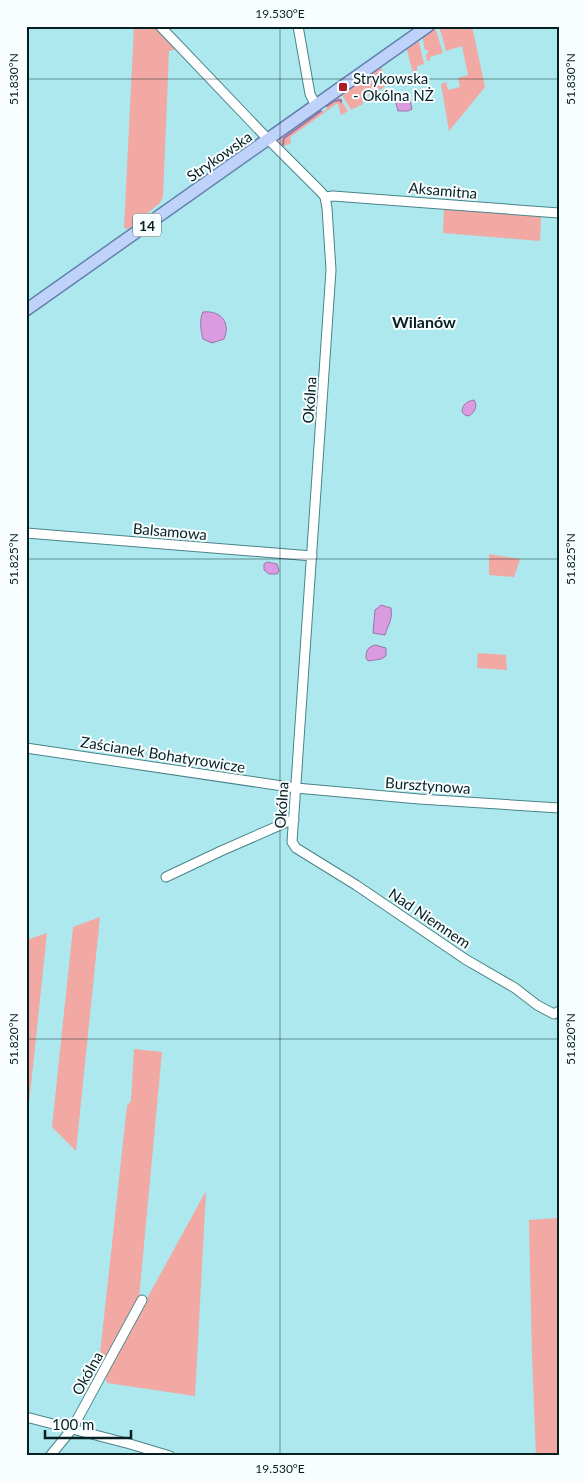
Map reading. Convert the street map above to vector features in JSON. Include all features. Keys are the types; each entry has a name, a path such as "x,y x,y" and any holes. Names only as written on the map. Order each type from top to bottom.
{"main road":[{"name":"Strykowska","path":"26,310 428,26"}],"street":[{"path":"160,26 325,197"},
{"path":"298,26 310,94 316,106"},
{"name":"Aksamitna","path":"325,197 385,199 559,213"},
{"name":"Okólna","path":"292,842 331,270 325,197"},
{"name":"Balsamowa","path":"26,533 312,556"},
{"name":"Zaścianek Bohatyrowicze","path":"26,748 296,788"},
{"name":"Bursztynowa","path":"296,788 419,799 559,808"},
{"path":"166,877 294,819"},
{"name":"Nad Niemnem","path":"292,842 296,848 356,884 465,959 515,988 537,1005 557,1013"},
{"name":"Okólna","path":"50,1456 72,1429 142,1300"},
{"path":"26,1417 170,1456"}],"shaded area":[{"path":"134,26 155,26 177,49 169,51 163,197 160,203 128,229 124,228"},
{"path":"439,26 472,26 485,87 449,131 441,84 446,82 448,90 460,87 458,78 468,75 462,46 446,51"},
{"path":"435,27 443,53 430,57 430,60 427,61 426,54 428,50 425,50 422,35"},
{"path":"417,39 424,64 417,66 417,71 413,73 406,47"},
{"path":"381,66 387,85 371,96 367,89 361,92 363,104 351,110 342,95"},
{"path":"409,96 412,109 398,111 395,100"},
{"path":"339,97 348,111 341,115 338,104 336,104 290,137 291,143 282,147 279,144 280,138 320,109 323,112 327,109 326,106"},
{"path":"444,208 541,217 540,241 443,233"},
{"path":"203,312 215,313 223,319 226,328 224,339 212,343 203,339 201,322"},
{"path":"474,400 476,407 474,411 469,416 465,415 462,412 464,405"},
{"path":"489,554 520,559 514,577 489,575"},
{"path":"267,562 277,564 279,571 277,574 269,574 264,570 264,564"},
{"path":"381,605 391,608 391,619 385,635 373,633 375,610"},
{"path":"375,645 386,648 386,656 381,659 368,661 366,658 367,651"},
{"path":"478,653 506,655 507,670 477,668"},
{"path":"100,917 76,1151 52,1127 73,927"},
{"path":"47,933 26,1133 26,940"},
{"path":"134,1049 162,1052 139,1298 105,1360 100,1358 100,1354 127,1106 131,1101"},
{"path":"206,1191 195,1396 107,1383 105,1375"},
{"path":"559,1218 559,1456 536,1456 529,1220"}],"waterway":[{"path":"327,106 334,101 341,100 341,102"},
{"path":"283,145 284,138 321,111"}],"place":[{"name":"Strykowska - Okólna NŻ","path":"343,87"}],"district":[{"name":"Wilanów","path":"424,321"}]}
